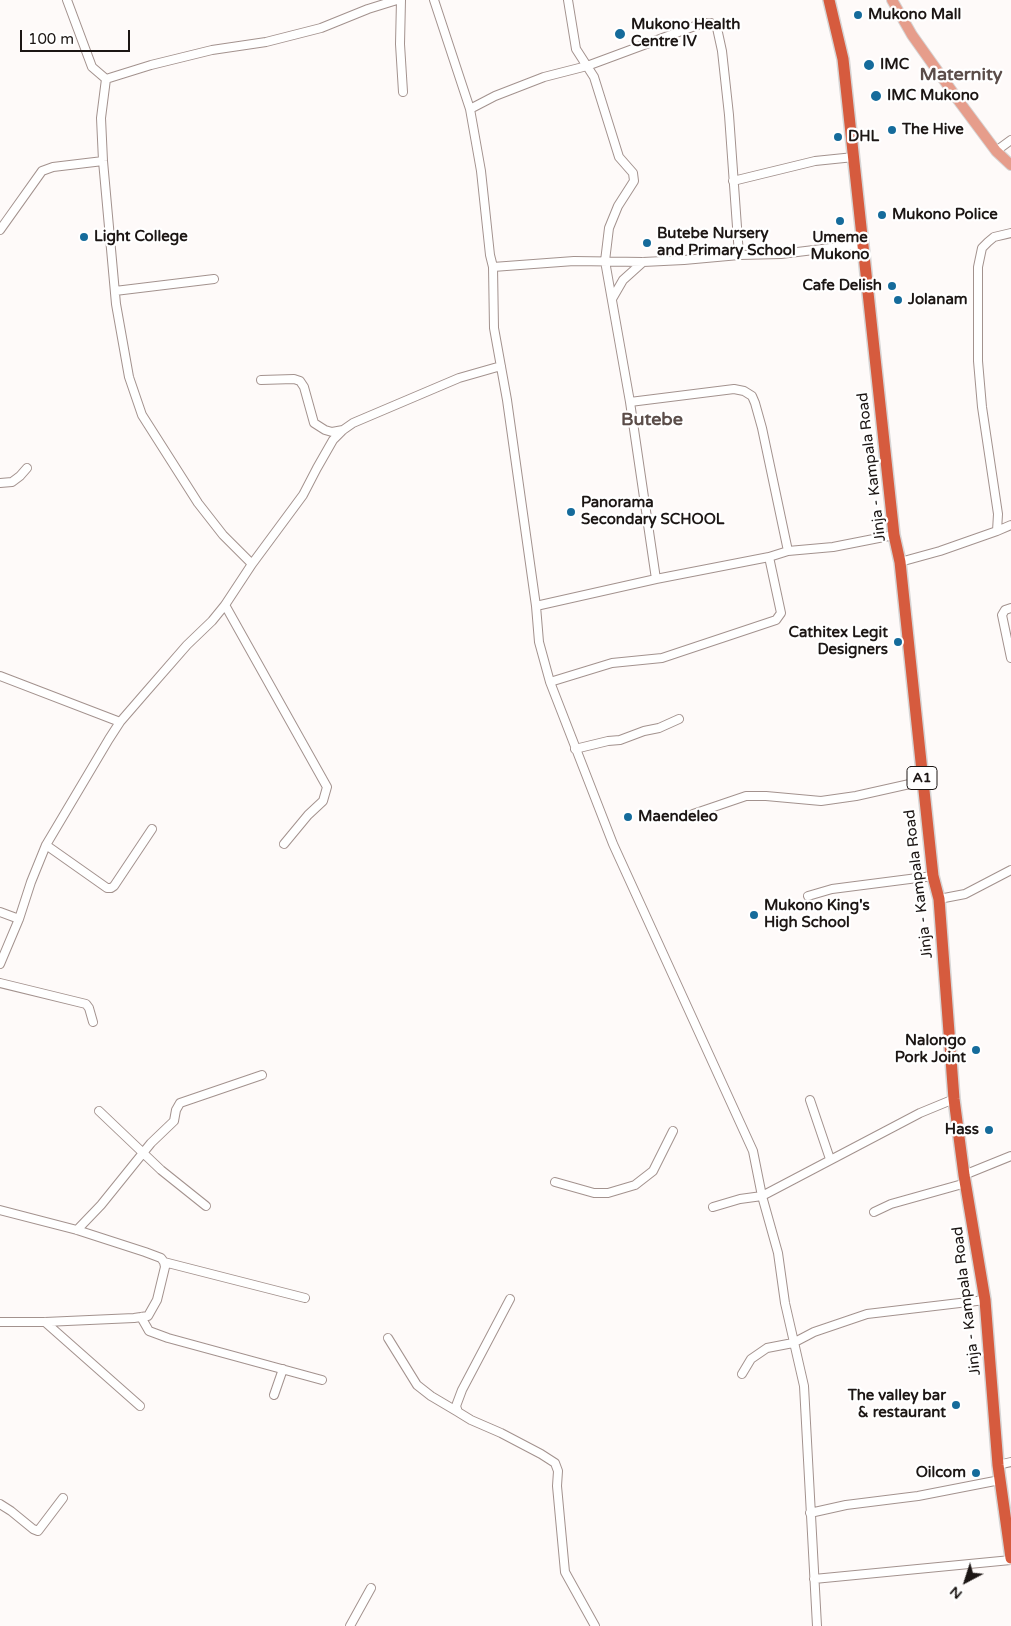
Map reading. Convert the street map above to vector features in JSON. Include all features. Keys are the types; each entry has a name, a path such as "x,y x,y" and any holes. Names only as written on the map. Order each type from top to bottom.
{"highway":[{"name":"Jinja - Kampala Road","path":"829,0 843,59 894,536 900,562 933,876 939,899 954,1100 985,1300 998,1465 1011,1559"}],"main road":[{"path":"892,0 912,35 996,151 1011,165"}],"street":[{"path":"67,0 92,67 106,79"},
{"path":"368,0 368,9"},
{"path":"106,79 151,64 212,50 266,42 321,28 368,9 399,0 403,92"},
{"path":"434,0 470,109 481,171 493,267 494,328 507,400 536,606 539,642 550,682 613,844 753,1151 762,1196 778,1253 785,1304 804,1386 818,1626"},
{"path":"568,0 576,49 594,77 615,149 619,157 633,173 634,181 618,206 609,228 605,261 630,402 656,579"},
{"path":"470,109 495,96 544,77 588,66 703,23 714,25 722,51 726,85 739,254"},
{"path":"106,79 101,118 103,161 115,291 129,377 142,415 198,503 223,535 252,564"},
{"path":"996,151 1011,140"},
{"path":"734,181 815,161 854,157"},
{"path":"0,230 42,172 53,166 103,161"},
{"path":"997,531 998,514 982,408 978,361 978,267 982,248 994,237 1011,233"},
{"path":"493,267 531,263 644,262 739,254 781,254 864,244"},
{"path":"612,299 623,280 644,262"},
{"path":"115,291 214,279"},
{"path":"0,964 19,920 31,882 46,846 120,722 187,645 212,621 225,605 252,564 303,495 333,440 354,423 416,395 459,378 501,366"},
{"path":"261,380 294,379 300,381 304,387 314,423 332,432 343,430"},
{"path":"630,402 734,389 744,391 752,396 756,402 788,551"},
{"path":"0,483 12,482 27,468"},
{"path":"900,562 949,548 1011,525"},
{"path":"536,606 656,579 769,557 788,551 833,547 894,536"},
{"path":"550,682 612,663 662,658 776,620 781,613 769,557"},
{"path":"225,605 327,787 323,801 308,815 284,844"},
{"path":"1011,608 1005,610 1002,615 1011,658"},
{"path":"0,676 120,722"},
{"path":"576,749 620,740 644,731 659,728 679,719"},
{"path":"692,814 746,796 821,801 856,796 923,781"},
{"path":"46,846 107,888 111,888 152,829"},
{"path":"939,899 965,894 1011,870"},
{"path":"808,896 832,889 933,876"},
{"path":"0,912 19,920"},
{"path":"0,983 86,1004 93,1022"},
{"path":"77,1230 101,1205 143,1153 174,1121 176,1110 180,1103 262,1075"},
{"path":"810,1100 830,1159"},
{"path":"713,1207 731,1201 762,1196 920,1113 954,1100"},
{"path":"99,1111 161,1170 206,1206"},
{"path":"556,1182 594,1193 608,1193 635,1185 652,1171 673,1131"},
{"path":"874,1212 891,1204 965,1179 1011,1156"},
{"path":"0,1210 77,1230 145,1252 161,1258 164,1262 305,1298"},
{"path":"0,1322 45,1322 148,1316 157,1300 164,1262"},
{"path":"458,1412 456,1406 462,1390 510,1299"},
{"path":"742,1374 751,1359 767,1348 793,1343 814,1332 867,1314 985,1300"},
{"path":"141,1317 149,1331 168,1338 322,1380"},
{"path":"45,1322 140,1406"},
{"path":"388,1338 417,1385 431,1396 471,1420 501,1432 555,1463 558,1470 557,1486 565,1572 595,1626"},
{"path":"274,1396 282,1369"},
{"path":"998,1465 1011,1462"},
{"path":"810,1513 846,1505 918,1496 1000,1480"},
{"path":"0,1504 38,1531 63,1498"},
{"path":"814,1579 1011,1559"},
{"path":"350,1626 371,1588"}],"place":[{"name":"Mukono Mall","path":"858,15"},
{"name":"Mukono Health Centre IV","path":"620,34"},
{"name":"IMC","path":"869,65"},
{"name":"IMC Mukono","path":"876,96"},
{"name":"The Hive","path":"892,130"},
{"name":"DHL","path":"838,137"},
{"name":"Mukono Police","path":"882,215"},
{"name":"Umeme Mukono","path":"840,221"},
{"name":"Light College","path":"84,237"},
{"name":"Butebe Nursery and Primary School","path":"647,243"},
{"name":"Cafe Delish","path":"892,286"},
{"name":"Jolanam","path":"898,300"},
{"name":"Panorama Secondary SCHOOL","path":"571,512"},
{"name":"Cathitex Legit Designers","path":"898,642"},
{"name":"Maendeleo","path":"628,817"},
{"name":"Mukono King's High School","path":"754,915"},
{"name":"Nalongo Pork Joint","path":"976,1050"},
{"name":"Hass","path":"989,1130"},
{"name":"The valley bar & restaurant","path":"956,1405"},
{"name":"Oilcom","path":"976,1473"}],"district":[{"name":"Maternity","path":"961,75"},
{"name":"Butebe","path":"652,420"}]}
